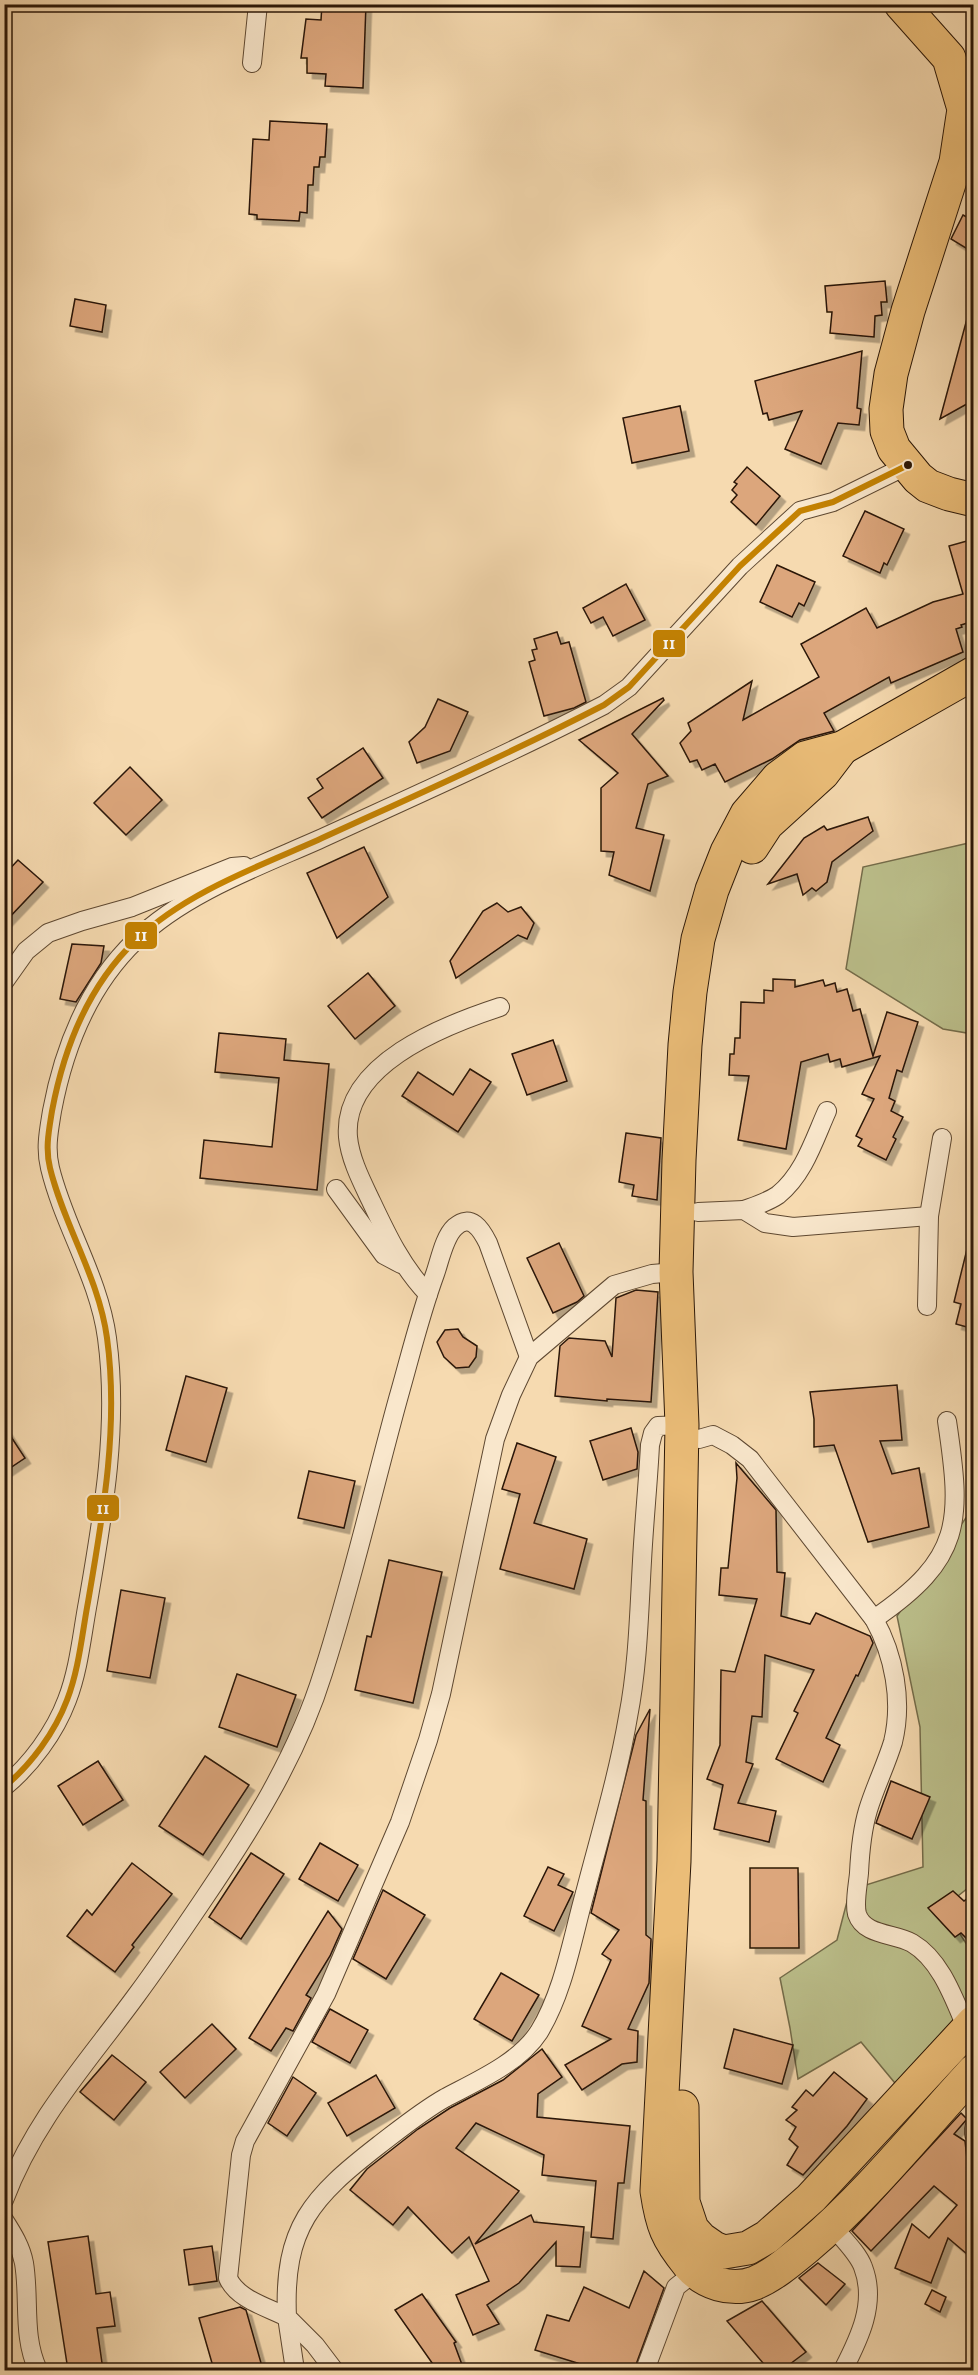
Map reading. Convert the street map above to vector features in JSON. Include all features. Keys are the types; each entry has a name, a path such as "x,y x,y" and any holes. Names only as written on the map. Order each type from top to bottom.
{"highway":[{"path":"901,4 949,58 964,109 956,162 908,311 891,374 886,409 887,431 894,449 918,478 928,486 974,500"},
{"path":"970,2026 811,2198 767,2237 748,2248 724,2252 701,2239 692,2229 683,2202 682,2099 691,1610 691,1432 676,1272 686,1034 698,939 712,890 727,852 747,814 778,778 805,758 842,748 974,673"},
{"path":"842,748 823,773 767,824 740,867 721,912 709,955 703,997 699,1070 698,1212 691,1432 674,1861 657,2191 664,2229 695,2272 712,2283 732,2286 752,2284 767,2277 787,2264 832,2226 974,2071"}],"street":[{"path":"252,63 258,4"},
{"path":"4,1787 44,1744 68,1699 80,1647 107,1487 111,1374 107,1336 100,1304 58,1193 47,1146 58,1080 69,1044 90,998 114,964 137,939 189,900 604,705 629,687 740,566 800,511 834,502 908,465"},
{"path":"4,982 26,951 48,933 60,927 132,907 232,867 248,866 251,869"},
{"path":"428,1294 403,1264 375,1211 352,1155 348,1137 353,1105 362,1087 380,1068 406,1048 464,1018 500,1007"},
{"path":"698,1212 744,1210 778,1195 807,1158 827,1111"},
{"path":"927,1306 929,1216 942,1138"},
{"path":"336,1189 384,1256 403,1264"},
{"path":"744,1210 765,1222 793,1227 929,1216"},
{"path":"4,2200 26,2148 44,2118 137,1994 216,1880 278,1781 303,1731 331,1649 428,1294 451,1232 462,1223 467,1221 475,1223 482,1231 499,1270 528,1357"},
{"path":"334,2370 315,2345 287,2317 238,2293 231,2286 228,2278 241,2155 250,2130 326,1994 400,1822 441,1694 495,1438 528,1357 614,1285 652,1274 676,1272"},
{"path":"874,1619 900,1601 923,1580 944,1551 953,1527 956,1498 947,1422"},
{"path":"295,2370 287,2317 286,2282 289,2257 299,2231 321,2195 347,2170 399,2130 439,2102 488,2075 524,2049 537,2034 549,2013 573,1936 629,1715 639,1627 650,1445 658,1426 713,1436 732,1445 750,1459 874,1619 889,1650 896,1686 897,1713 892,1742 867,1813 859,1866 857,1914 874,1932 902,1938 923,1952 950,1987 970,2026"},
{"path":"974,2128 974,2134"},
{"path":"4,2220 15,2238 24,2263 28,2341 38,2370"},
{"path":"832,2226 863,2266 868,2293 867,2311 859,2340 843,2370"},
{"path":"645,2370 676,2287 695,2272"}],"green space":[{"path":"974,842 973,1034 943,1029 846,969 863,867"},
{"path":"973,1489 973,1884 943,1908 973,1954 973,2024 909,2100 861,2042 798,2079 780,1978 837,1940 850,1890 923,1867 920,1727 897,1616 968,1515"}],"building":[{"path":"322,4 366,4 363,88 325,86 326,74 307,73 307,58 301,58 306,19 321,20"},
{"path":"270,121 327,124 325,157 320,157 319,167 314,167 313,185 308,185 307,213 300,212 299,221 257,219 257,215 249,214 253,139 269,140"},
{"path":"963,215 974,221 974,253 951,239"},
{"path":"885,281 887,302 881,302 882,315 875,316 874,337 830,333 832,312 827,312 825,286"},
{"path":"75,299 106,305 102,332 70,326"},
{"path":"968,315 974,315 974,400 940,419"},
{"path":"862,351 857,408 861,409 859,425 838,423 821,464 785,449 802,411 769,420 767,413 763,414 755,381"},
{"path":"680,406 689,451 632,463 623,418"},
{"path":"747,467 780,496 756,525 731,502 737,495 732,490 737,484 734,482"},
{"path":"865,511 904,529 887,565 884,563 880,573 843,556"},
{"path":"974,539 974,621 956,629 963,652 891,683 889,677 824,713 834,731 800,740 772,759 725,782 715,764 702,770 697,760 690,762 680,743 691,731 688,723 752,681 743,720 819,677 801,644 866,608 877,628 933,602 963,594 949,546"},
{"path":"777,565 815,582 804,606 799,603 792,617 760,602"},
{"path":"626,584 645,620 613,636 603,617 591,623 583,608"},
{"path":"557,632 561,644 569,642 586,702 574,708 544,716 529,662 535,660 532,650 537,649 534,639"},
{"path":"663,698 664,700 632,734 668,776 648,784 636,828 664,835 650,891 609,875 614,852 601,851 601,788 618,773 579,740"},
{"path":"438,699 468,712 450,751 417,763 409,742 425,727"},
{"path":"363,748 383,778 322,818 308,798 323,788 317,779"},
{"path":"130,767 162,800 126,835 94,803"},
{"path":"868,817 873,831 832,862 827,882 816,891 812,888 803,895 797,874 768,884 804,838 824,826 827,830"},
{"path":"364,847 388,897 337,938 307,873"},
{"path":"18,860 43,882 4,923 4,875"},
{"path":"497,903 508,912 521,907 534,923 527,939 518,935 456,978 450,961 483,911"},
{"path":"72,944 104,946 101,963 76,1002 60,999"},
{"path":"368,973 395,1006 355,1039 328,1006"},
{"path":"773,979 795,980 795,987 823,980 825,986 835,983 837,992 847,989 853,1011 860,1009 873,1056 887,1012 918,1022 902,1072 897,1070 889,1098 895,1101 891,1111 903,1117 893,1137 896,1139 886,1160 858,1146 862,1139 856,1136 874,1099 862,1094 880,1056 842,1067 840,1059 830,1062 828,1054 801,1062 786,1149 738,1140 749,1076 729,1075 730,1054 734,1054 735,1038 740,1038 741,1002 764,1003 764,990 773,991"},
{"path":"219,1033 286,1039 284,1060 329,1064 317,1190 200,1178 204,1140 272,1147 279,1078 215,1072"},
{"path":"553,1040 567,1081 527,1095 512,1054"},
{"path":"470,1069 491,1082 458,1132 402,1096 418,1072 453,1095"},
{"path":"626,1133 661,1138 657,1200 632,1196 634,1185 619,1182"},
{"path":"559,1243 584,1296 577,1302 553,1313 527,1258"},
{"path":"968,1245 974,1246 974,1329 956,1324 961,1304 954,1302"},
{"path":"636,1290 658,1292 651,1402 555,1396 560,1346 569,1338 605,1341 612,1357 616,1298"},
{"path":"458,1329 463,1337 477,1346 476,1357 469,1367 456,1368 444,1357 437,1342 445,1330"},
{"path":"186,1376 227,1388 206,1462 166,1450"},
{"path":"897,1385 902,1440 880,1441 892,1474 919,1468 929,1527 868,1542 834,1445 814,1447 814,1419 810,1392"},
{"path":"4,1426 25,1458 4,1472"},
{"path":"631,1428 638,1452 637,1469 603,1480 590,1441"},
{"path":"517,1443 556,1457 534,1523 587,1539 574,1589 500,1569 520,1494 502,1489"},
{"path":"736,1463 776,1510 777,1572 785,1573 781,1616 810,1624 816,1613 870,1636 873,1643 826,1738 840,1745 823,1782 776,1759 798,1713 794,1711 814,1670 765,1655 762,1717 752,1716 746,1762 753,1764 738,1803 776,1811 769,1842 714,1829 723,1785 707,1779 720,1745 721,1670 735,1672 757,1599 719,1595 721,1568 728,1568 737,1478"},
{"path":"309,1471 355,1481 344,1528 298,1518"},
{"path":"389,1560 442,1572 413,1703 355,1690 367,1636 371,1637"},
{"path":"121,1590 165,1598 150,1678 107,1671"},
{"path":"237,1674 296,1695 277,1747 219,1727"},
{"path":"650,1709 643,1800 646,1801 646,1935 651,1939 649,1983 628,2029 638,2031 637,2062 622,2064 582,2090 565,2065 611,2039 582,2026 611,1960 602,1954 619,1930 591,1913 636,1735"},
{"path":"205,1756 249,1785 203,1855 159,1826"},
{"path":"98,1761 123,1800 83,1825 58,1786"},
{"path":"891,1781 930,1797 912,1839 876,1823"},
{"path":"320,1843 358,1865 338,1901 299,1879"},
{"path":"251,1853 284,1874 241,1939 209,1917"},
{"path":"132,1863 172,1894 132,1945 134,1947 115,1972 67,1936 87,1910 92,1915"},
{"path":"548,1867 564,1874 558,1885 573,1892 554,1931 524,1916"},
{"path":"750,1868 798,1868 799,1948 750,1948"},
{"path":"383,1890 425,1915 386,1979 353,1959"},
{"path":"953,1891 964,1901 974,1893 974,1946 961,1933 955,1937 928,1908"},
{"path":"328,1911 342,1929 330,1956 306,1995 311,1998 293,2031 286,2028 271,2051 249,2038"},
{"path":"501,1973 539,1995 512,2041 474,2019"},
{"path":"330,2009 368,2030 350,2063 312,2042"},
{"path":"212,2024 236,2049 185,2098 160,2072"},
{"path":"734,2029 793,2045 782,2084 724,2068"},
{"path":"542,2049 562,2077 538,2094 537,2117 630,2126 624,2183 618,2183 613,2239 591,2237 596,2181 542,2175 544,2155 476,2123 456,2148 519,2191 475,2244 531,2215 534,2222 584,2227 580,2267 556,2266 556,2242 519,2283 487,2305 499,2324 473,2335 456,2295 489,2281 469,2237 452,2253 408,2207 393,2225 350,2190 367,2169 418,2129 450,2108 503,2080"},
{"path":"112,2055 146,2082 114,2120 80,2092"},
{"path":"834,2072 867,2099 847,2126 803,2175 787,2165 798,2147 789,2139 796,2127 786,2120 797,2110 792,2107 806,2090 813,2096"},
{"path":"376,2075 395,2108 347,2136 328,2103"},
{"path":"293,2077 316,2093 287,2136 268,2123"},
{"path":"961,2113 967,2119 954,2134 965,2141 974,2222 974,2260 948,2238 931,2283 895,2268 912,2224 929,2238 957,2205 934,2186 871,2251 852,2231"},
{"path":"88,2236 96,2294 110,2292 115,2326 97,2328 103,2370 68,2370 48,2242"},
{"path":"212,2246 217,2281 189,2285 184,2250"},
{"path":"818,2263 845,2284 826,2305 799,2278"},
{"path":"644,2271 664,2288 634,2370 585,2370 587,2366 535,2350 547,2315 569,2321 584,2287 629,2308"},
{"path":"932,2290 946,2297 940,2312 925,2304"},
{"path":"422,2294 456,2342 454,2343 464,2370 437,2370 395,2310"},
{"path":"762,2301 806,2352 782,2370 769,2370 727,2321"},
{"path":"240,2307 246,2310 263,2370 214,2370 199,2318"}],"transit line":[{"name":"11","path":"4,1787 24,1769 41,1747 56,1724 67,1700 80,1651 104,1503 111,1404 107,1338 97,1294 56,1189 50,1168 48,1146 57,1087 71,1041 92,997 105,977 119,958 155,923 222,882 498,757 604,705 629,687 740,566 800,511 833,502 908,465"}]}
